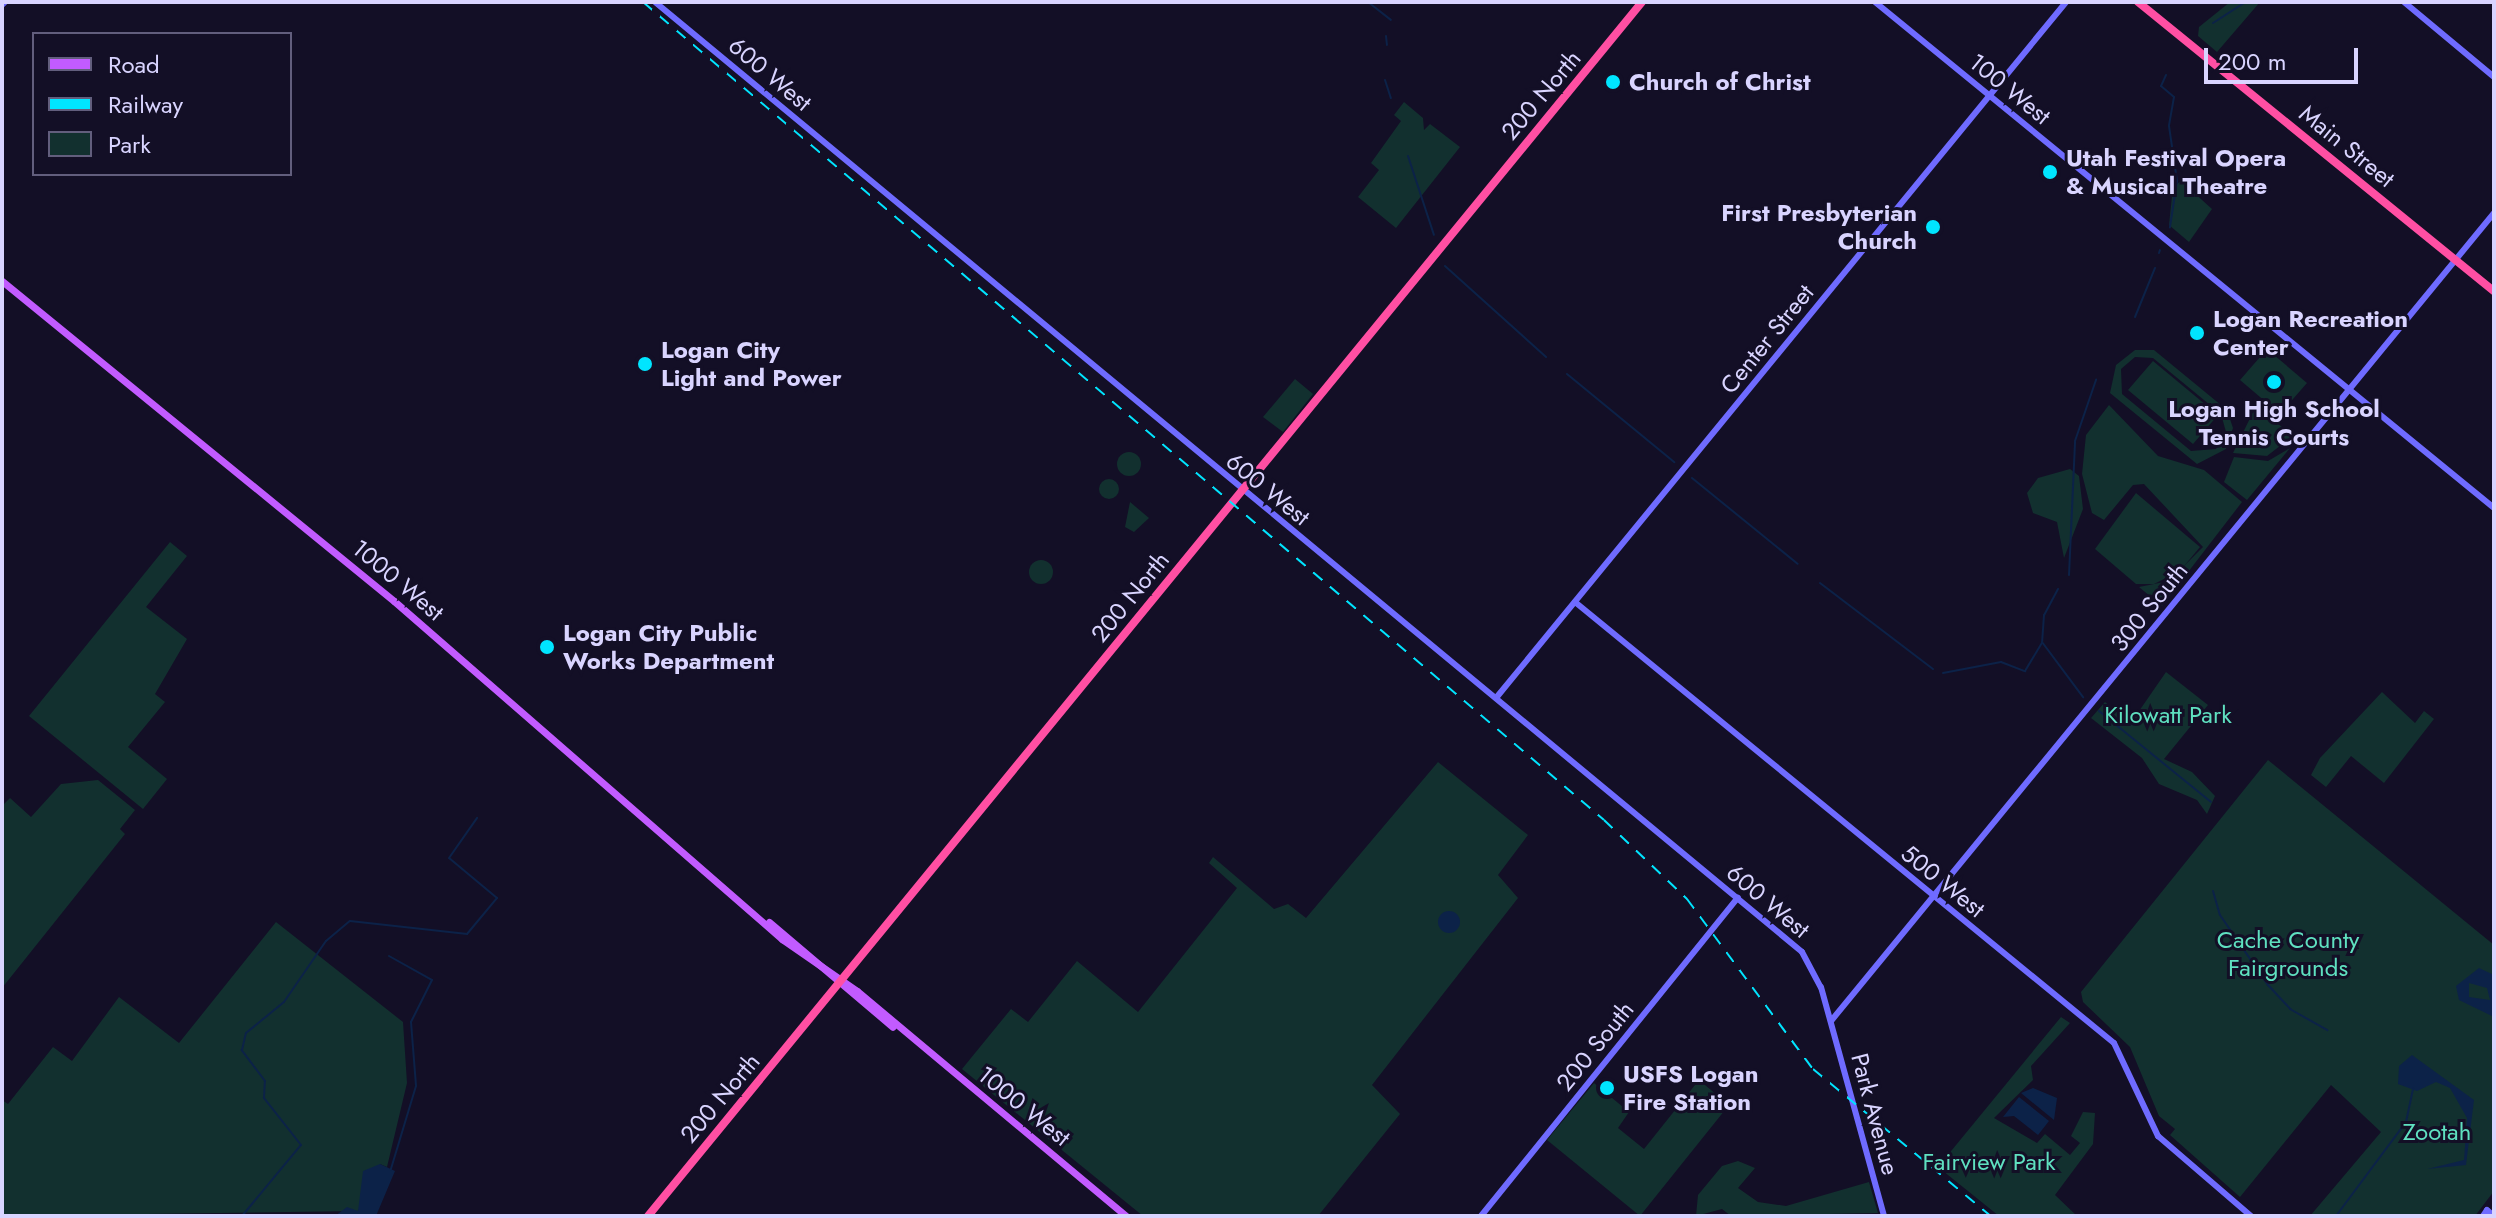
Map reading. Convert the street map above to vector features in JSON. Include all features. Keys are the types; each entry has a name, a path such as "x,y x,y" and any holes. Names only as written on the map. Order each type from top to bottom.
{"highway":[{"name":"200 North","path":"648,1216 1642,2"},
{"name":"Main Street","path":"2138,2 2494,291"}],"main road":[{"name":"1000 West","path":"2,281 394,601 587,776 1126,1216"}],"street":[{"name":"600 West","path":"655,2 1242,491 1738,898 1809,960 1831,1021"},
{"name":"100 West","path":"1875,2 2494,508"},
{"name":"Center Street","path":"1496,698 2066,2"},
{"path":"2404,2 2494,77"},
{"name":"300 South","path":"1831,1021 2494,213"},
{"name":"500 West","path":"1575,602 2114,1043 2158,1136 2251,1216"},
{"name":"200 South","path":"1481,1216 1738,898"},
{"name":"Park Avenue","path":"1831,1021 1884,1216"},
{"path":"2485,1213 2494,1216"}],"green space":[{"path":"2230,2 2260,2 2217,52 2198,36 2199,27"},
{"path":"1404,102 1423,118 1424,130 1430,124 1460,147 1396,228 1358,197 1379,170 1371,163 1401,121 1394,115"},
{"path":"2181,181 2212,209 2189,242 2169,225 2173,187"},
{"name":"Logan High School Tennis Courts","path":"2267,349 2307,383 2280,414 2240,380"},
{"path":"2135,350 2154,350 2227,410 2233,428 2226,449 2197,464 2110,393 2116,365","holes":["2135,357 2153,358 2221,414 2226,432 2216,449 2191,451 2122,394 2121,369"]},
{"path":"2153,361 2218,415 2193,444 2128,390"},
{"path":"1295,379 1313,394 1283,432 1263,417"},
{"path":"2109,405 2158,456 2204,470 2242,502 2162,606 2139,587 2169,581 2203,547 2144,484 2133,485 2104,520 2092,513 2082,474 2086,435"},
{"path":"2256,406 2293,436 2267,456 2233,453"},
{"path":"2290,448 2247,500 2224,482 2234,457 2268,461"},
{"path":"1129,452 1137,456 1141,464 1137,472 1129,476 1121,472 1117,464 1121,456"},
{"path":"2070,469 2079,476 2083,509 2064,558 2057,522 2033,513 2027,493 2038,478"},
{"path":"1105,479 1113,479 1119,489 1113,499 1105,499 1099,493 1099,485"},
{"path":"2136,493 2200,547 2180,571 2154,584 2136,584 2095,549"},
{"path":"1130,502 1149,518 1134,532 1125,527"},
{"path":"170,542 187,556 146,607 187,639 155,694 165,702 128,747 167,779 143,809 29,716"},
{"path":"1041,560 1049,564 1053,572 1049,580 1041,584 1033,580 1029,572 1033,564"},
{"name":"Kilowatt Park","path":"2166,672 2208,705 2164,759 2192,772 2215,796 2207,814 2197,800 2159,784 2142,758 2091,718 2105,702 2121,715 2137,714"},
{"path":"2382,692 2415,723 2424,711 2434,719 2384,783 2351,756 2326,787 2311,775 2320,758"},
{"name":"Cache County Fairgrounds","path":"2268,760 2494,945 2494,1191 2475,1216 2310,1216 2381,1132 2331,1085 2240,1197 2170,1135 2175,1129 2159,1116 2130,1047 2083,1002 2081,992"},
{"path":"1438,762 1528,835 1498,875 1518,898 1372,1085 1400,1114 1318,1216 1143,1216 962,1069 1011,1009 1028,1022 1077,961 1138,1012 1237,888 1209,863 1213,857 1274,909 1288,904 1306,918"},
{"path":"98,780 135,810 120,829 125,834 2,988 2,806 10,798 31,817 61,784"},
{"path":"276,922 403,1022 407,1083 387,1167 380,1164 358,1211 2,1216 2,1100 8,1104 53,1047 72,1061 119,997 179,1043"},
{"name":"Fairview Park","path":"2061,1017 2070,1023 2031,1066 2033,1080 1994,1118 2037,1143 2045,1134 2070,1155 2080,1143 2071,1136 2083,1112 2095,1113 2093,1144 2055,1195 2077,1216 1999,1216 1938,1167"},
{"path":"1699,1080 1729,1105 1640,1216 1547,1140 1594,1083 1629,1112 1618,1128 1644,1149"},
{"path":"1738,1161 1755,1168 1738,1188 1758,1202 1786,1206 1869,1182 1878,1213 1731,1216 1722,1209 1696,1216 1698,1195 1722,1166"}],"water":[{"path":"1449,911 1457,914 1460,922 1457,930 1449,933 1441,930 1438,922 1441,914"},
{"path":"2479,968 2494,975 2494,1017 2459,1000 2456,986","holes":["2469,983 2487,988 2490,1000 2469,997"]},
{"path":"2412,1055 2474,1100 2466,1165 2427,1169 2464,1160 2467,1118 2450,1088 2436,1082 2417,1091 2398,1084 2399,1066"},
{"path":"2033,1088 2057,1098 2054,1120 2021,1093"},
{"path":"2019,1097 2049,1121 2038,1135 2014,1116 2003,1117"},
{"path":"380,1164 395,1171 376,1216 335,1216 347,1207 358,1211 363,1171"}],"waterway":[{"path":"1368,2 1391,20"},
{"path":"2213,23 2245,2"},
{"path":"1386,36 1387,45"},
{"path":"2166,75 2161,86 2174,97 2169,126 2177,181 2170,227"},
{"path":"1385,80 1391,98"},
{"path":"1408,156 1434,235"},
{"path":"1445,266 1546,357"},
{"path":"2135,317 2155,268"},
{"path":"1567,374 1674,462"},
{"path":"2069,575 2075,441 2096,380"},
{"path":"1692,478 1798,564"},
{"path":"1820,583 1933,669"},
{"path":"2058,589 2044,615 2042,642 2083,697"},
{"path":"1943,673 2001,662 2025,671 2042,643"},
{"path":"2099,711 2211,802"},
{"path":"242,1216 301,1145 264,1098 265,1081 242,1050 246,1033 284,1002 326,941 350,921 467,934 497,898 449,858 477,818"},
{"path":"2213,891 2220,915 2268,985 2290,1009 2327,1030"},
{"path":"389,956 432,980 411,1022 416,1086 391,1169"},
{"path":"2336,1216 2406,1122 2413,1089"}],"railway":[{"path":"643,2 1604,820 1687,899 1813,1069 1991,1216"}],"place":[{"name":"Church of Christ","path":"1613,82"},
{"name":"Utah Festival Opera & Musical Theatre","path":"2050,172"},
{"name":"First Presbyterian Church","path":"1933,227"},
{"name":"Logan Recreation Center","path":"2197,333"},
{"name":"Logan City Light and Power","path":"645,364"},
{"name":"Logan High School Tennis Courts","path":"2274,382"},
{"name":"Logan City Public Works Department","path":"547,647"},
{"name":"USFS Logan Fire Station","path":"1607,1088"}],"park label":[{"name":"Zootah","path":"2437,1132"}]}
